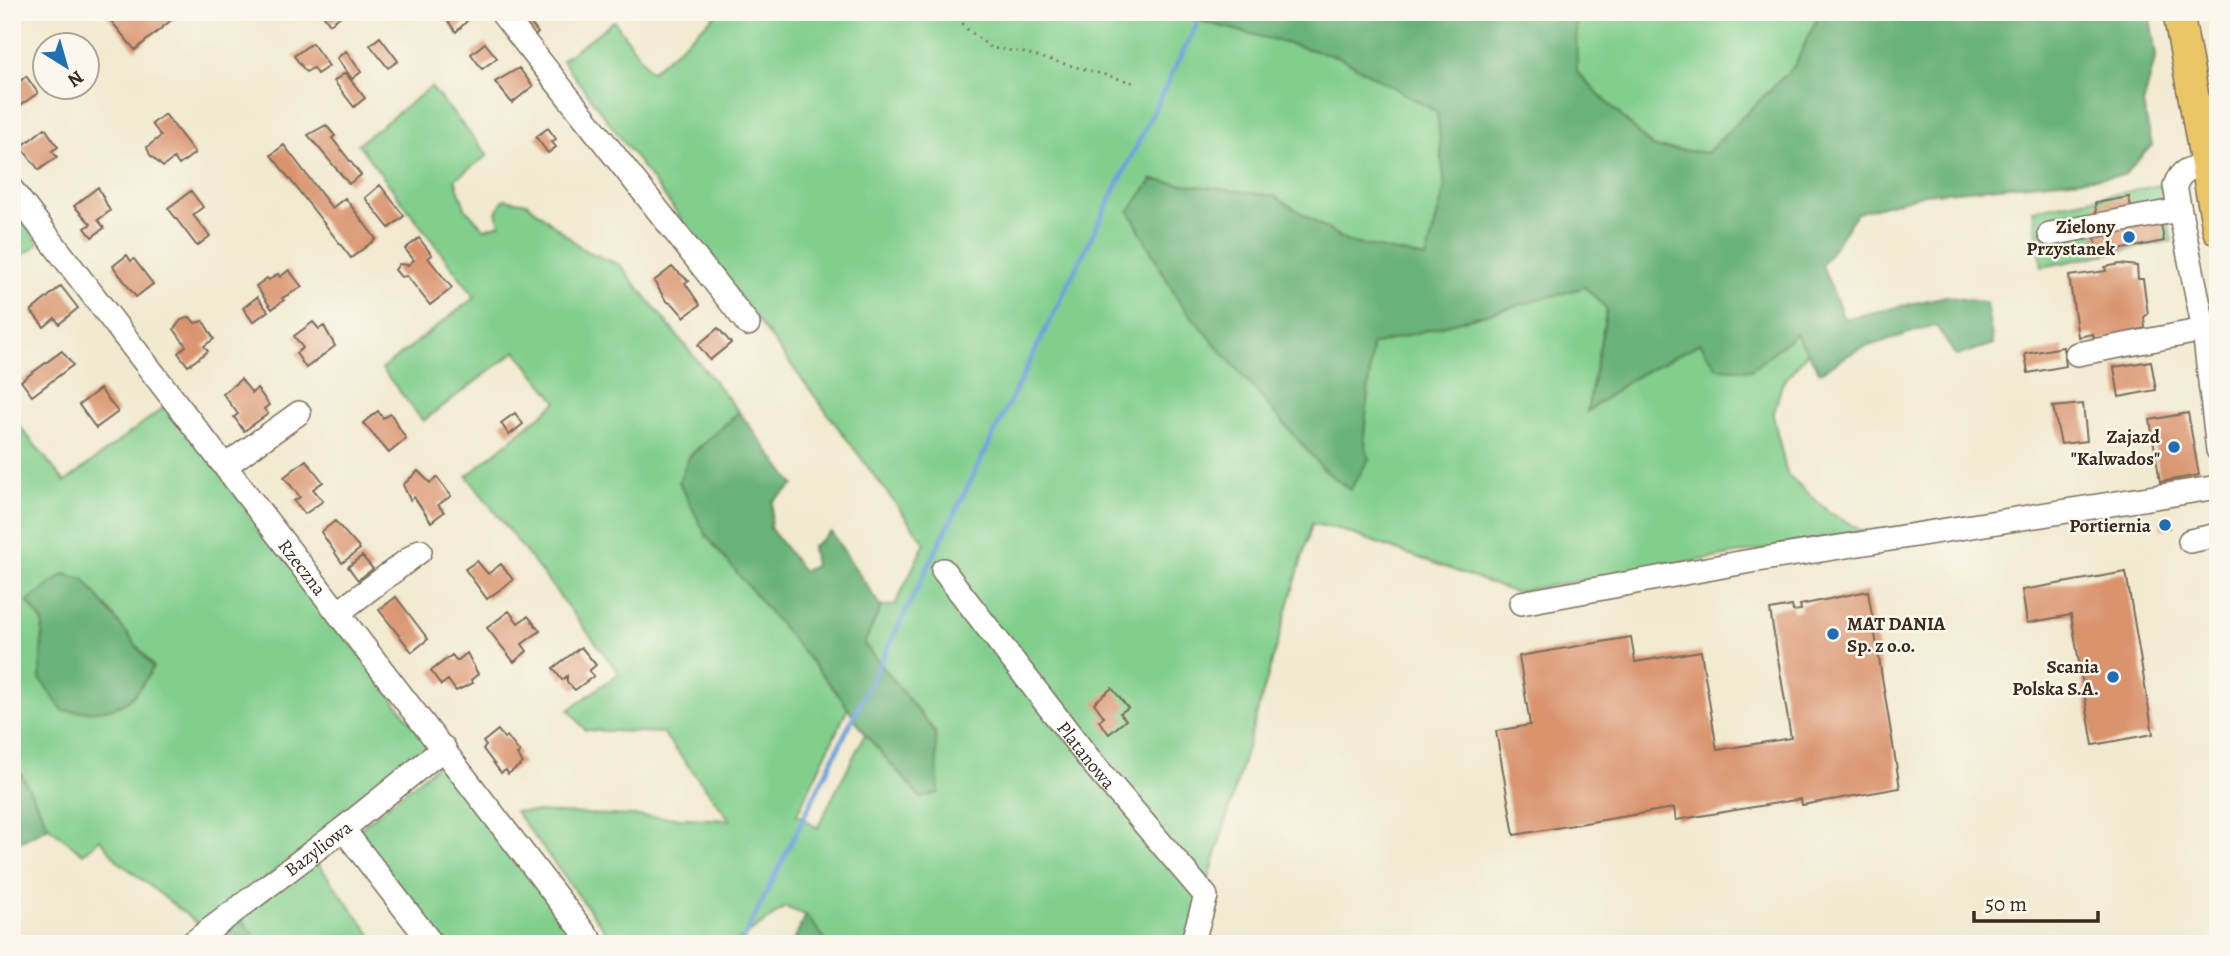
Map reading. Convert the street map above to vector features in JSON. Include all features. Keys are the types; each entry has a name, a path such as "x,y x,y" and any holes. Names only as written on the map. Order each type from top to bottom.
{"main road":[{"path":"2178,12 2218,230"}],"street":[{"path":"501,12 748,324"},
{"path":"2206,165 2188,169 2178,177 2175,186 2204,330 2218,450"},
{"name":"Rzeczna","path":"12,190 593,944"},
{"path":"2050,234 2179,210"},
{"path":"2077,354 2204,330"},
{"path":"225,466 299,413"},
{"path":"1521,603 1745,562 2218,487"},
{"path":"2190,541 2218,535"},
{"path":"339,612 420,551"},
{"name":"Platanowa","path":"943,570 1090,760 1206,896 1192,944"},
{"name":"Bazyliowa","path":"191,944 343,829 443,748"},
{"path":"343,829 432,944"}],"path":[{"path":"954,12 967,29 991,48 1021,52 1135,83"}],"green space":[{"path":"719,12 1166,12 1339,57 1437,112 1445,188 1426,258 1348,242 1274,196 1152,180 1369,460 1364,438 1372,345 1585,287 1607,309 1587,412 1631,379 1700,343 1796,334 1808,352 1782,384 1773,416 1787,474 1829,512 1864,532 1514,592 1338,529 1312,524 1190,944 829,944 806,915 785,907 734,944 615,944 515,811 730,820 663,733 585,730 569,710 619,673 467,476 557,402 516,351 423,421 382,369 475,297 358,144 431,87 488,155 455,179 465,208 484,229 500,224 496,212 504,199 527,203 584,250 620,265 739,412 689,456 848,708 797,814 817,828 865,734 921,798 935,732 864,644 881,607 895,605 925,543 562,60 614,21 651,72"},
{"path":"1166,12 1576,12 1577,72 1652,147 1707,153 1795,65 1820,12 2149,12 2156,55 2143,105 2152,145 2124,175 1925,194 1857,213 1822,265 1844,319 1946,296 1986,303 1993,344 1956,356 1935,325 1859,349 1820,372 1796,334 1751,370 1717,368 1700,343 1631,379 1587,412 1607,309 1585,287 1372,345 1364,438 1369,459 1350,490 1324,470 1179,302 1129,211 1152,180 1274,196 1348,242 1426,258 1445,188 1437,112 1339,57"},
{"path":"1576,12 1820,12 1795,65 1707,153 1653,147 1576,72"},
{"path":"2161,185 2172,241 2042,267 2033,210"},
{"path":"12,208 39,243 12,264"},
{"path":"167,405 433,751 202,927 118,861 100,839 83,854 49,827 12,757 12,417 65,482","holes":["84,579 153,666 40,679 43,623 28,602"]},
{"path":"739,412 794,485 773,501 770,528 803,571 815,566 812,547 831,532 881,607 864,644 935,732 939,793 921,798 865,734 839,695 707,537 679,482 689,457"},
{"path":"64,574 84,579 153,667 136,693 127,701 107,710 63,711 40,679 43,623 28,601"},
{"path":"12,757 49,827 22,841 12,840"},
{"path":"441,762 580,944 439,944 353,834"},
{"path":"313,857 378,944 261,944 238,915"},
{"path":"238,915 261,944 200,944"},
{"path":"806,915 829,944 792,944"}],"building":[{"path":"111,12 181,12 135,50 107,16"},
{"path":"321,12 340,12 342,15 330,24"},
{"path":"441,12 476,12 456,32"},
{"path":"506,12 522,12 538,33 528,41"},
{"path":"380,37 398,61 388,68 370,45"},
{"path":"312,43 329,66 317,74 313,68 306,72 294,56"},
{"path":"485,43 497,58 482,69 471,54"},
{"path":"346,51 361,72 352,79 337,58"},
{"path":"519,68 533,86 512,103 495,82"},
{"path":"12,73 19,82 26,76 32,84 32,97 15,109 12,105"},
{"path":"345,73 365,98 354,107 334,81"},
{"path":"165,114 195,153 179,165 174,158 163,167 150,155 147,147 161,136 152,124"},
{"path":"326,125 335,136 332,138 361,175 349,184 308,135"},
{"path":"45,128 58,147 52,151 57,157 39,170 21,147"},
{"path":"548,128 556,139 552,142 556,147 548,153 536,137"},
{"path":"284,145 332,208 345,198 376,239 351,258 271,155"},
{"path":"380,185 404,216 389,228 365,198"},
{"path":"98,187 110,211 98,220 104,228 92,237 85,228 91,224 74,206"},
{"path":"191,191 203,207 193,215 210,236 197,246 168,208"},
{"path":"2129,197 2132,213 2097,219 2095,203"},
{"name":"Zielony Przystanek","path":"2160,218 2164,241 2098,254 2094,232"},
{"path":"419,238 432,255 428,258 452,288 430,305 407,276 401,277 395,270 399,264 408,265 414,260 405,249"},
{"path":"127,255 131,261 134,259 153,284 136,297 113,266"},
{"path":"2120,264 2137,266 2138,279 2143,279 2148,314 2144,317 2145,328 2095,343 2093,334 2078,337 2069,276 2106,271 2105,267"},
{"path":"672,267 689,281 685,283 700,305 684,317 674,305 666,301 654,281"},
{"path":"289,270 302,287 282,298 284,300 272,309 256,286 267,278 269,280 278,274 280,277"},
{"path":"61,286 78,308 59,324 55,318 44,327 31,311"},
{"path":"257,297 268,311 253,322 243,308"},
{"path":"190,317 195,323 203,321 214,339 204,346 208,351 188,366 178,353 186,346 174,329 181,320"},
{"path":"313,322 319,329 324,326 335,346 306,368 296,353 303,348 294,336"},
{"path":"718,328 731,343 710,360 698,345"},
{"path":"2063,347 2066,366 2028,373 2025,354"},
{"path":"62,351 73,365 32,396 21,381"},
{"path":"2151,361 2156,390 2119,397 2114,367"},
{"path":"241,379 252,393 257,388 269,405 264,409 268,414 244,431 234,417 238,414 223,394"},
{"path":"100,389 118,412 96,428 79,405"},
{"path":"2083,404 2087,441 2061,444 2053,407"},
{"path":"378,411 383,418 391,414 406,439 389,453 363,423"},
{"path":"515,413 523,424 509,435 501,423"},
{"name":"Zajazd \"Kalwados\"","path":"2188,413 2199,475 2160,482 2150,420"},
{"path":"306,460 323,482 313,489 323,501 305,514 294,501 300,497 284,477"},
{"path":"418,471 430,483 437,477 451,496 438,505 444,512 431,522 414,497 410,500 403,485"},
{"path":"335,521 360,549 342,563 321,532"},
{"name":"Portiernia","path":"2168,522 2169,528 2161,529 2160,523"},
{"path":"362,556 373,569 358,580 348,567"},
{"path":"477,561 488,574 501,564 513,580 487,599 465,569"},
{"name":"Scania Polska S.A.","path":"2126,572 2153,734 2093,745 2071,615 2027,623 2022,590"},
{"path":"1868,591 1900,788 1802,805 1801,799 1676,820 1674,808 1514,835 1496,731 1530,725 1519,656 1631,637 1635,662 1701,651 1717,750 1791,738 1770,610 1792,606 1793,611 1801,610 1800,605"},
{"path":"396,597 428,639 412,652 379,610"},
{"path":"509,611 518,623 528,616 540,631 522,644 527,651 514,662 487,628"},
{"path":"581,647 596,665 589,671 594,676 575,690 567,682 567,676 562,680 553,668"},
{"path":"467,653 478,674 471,680 473,683 456,691 448,680 441,685 431,671 452,655 457,661"},
{"path":"1112,688 1128,708 1120,713 1126,720 1109,734 1099,721 1104,717 1094,703"},
{"path":"498,730 504,738 507,736 520,753 517,755 523,763 508,774 506,770 501,773 483,749 486,746 483,742"}],"waterway":[{"path":"741,944 1203,12"}],"place":[{"name":"Zielony Przystanek","path":"2129,237"},
{"name":"Zajazd \"Kalwados\"","path":"2174,447"},
{"name":"Portiernia","path":"2165,525"},
{"name":"MAT DANIA Sp. z o.o.","path":"1833,634"},
{"name":"Scania Polska S.A.","path":"2113,677"}]}
